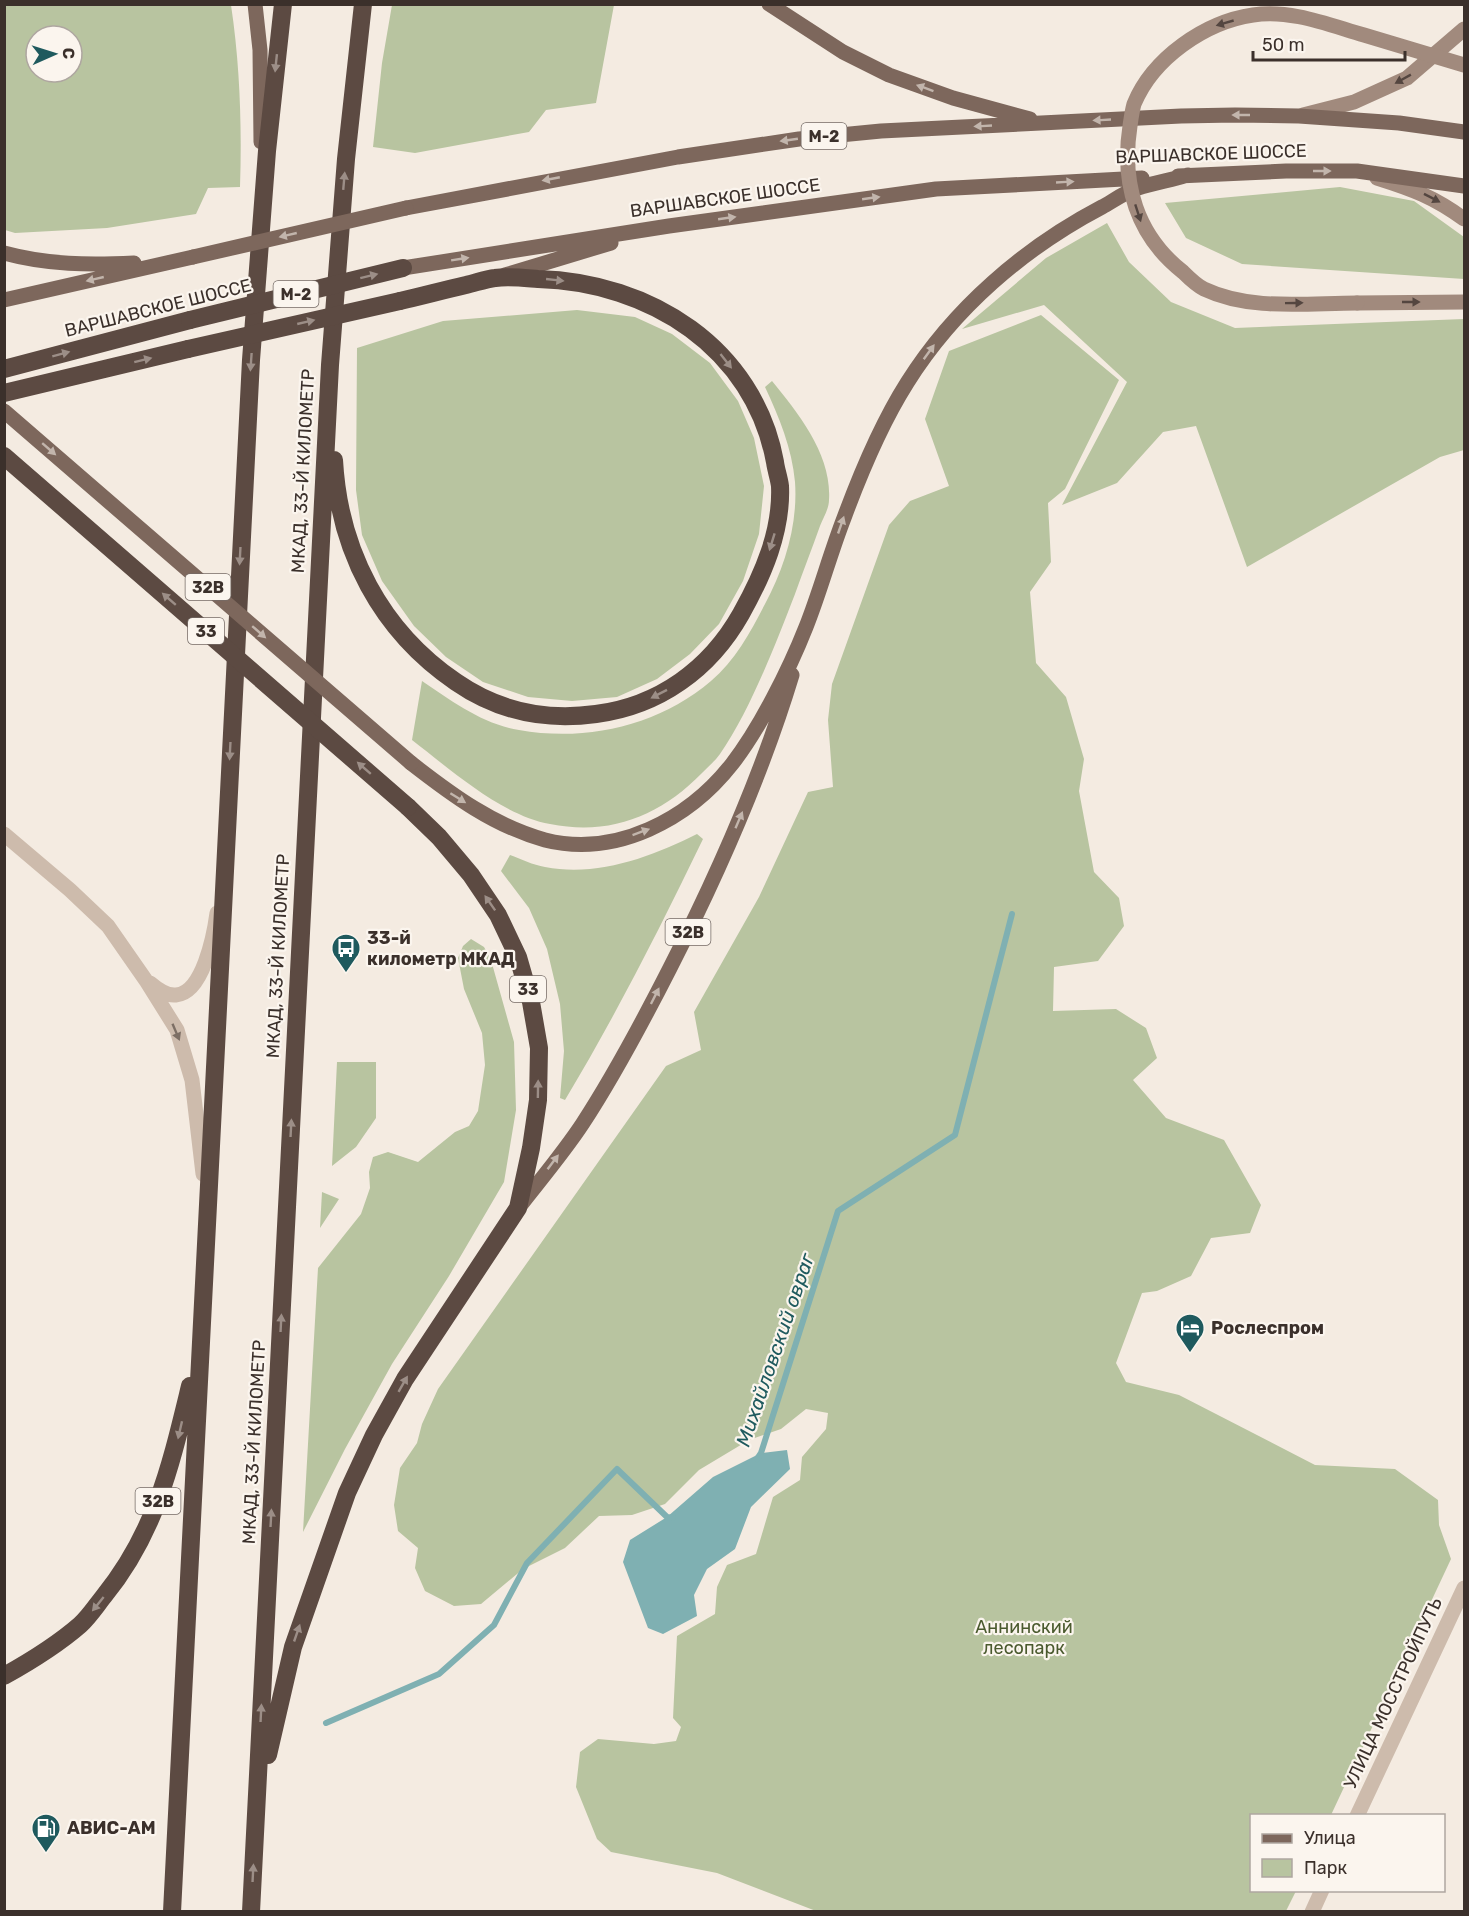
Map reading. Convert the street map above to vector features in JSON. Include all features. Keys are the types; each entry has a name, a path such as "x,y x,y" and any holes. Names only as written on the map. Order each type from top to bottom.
{"highway":[{"path":"172,1911 238,591 259,255 283,4"},
{"name":"МКАД, 33-Й КИЛОМЕТР","path":"251,1911 330,365 345,170 363,4"},
{"name":"ВАРШАВСКОЕ ШОССЕ","path":"4,369 402,268"},
{"path":"4,393 496,277 554,279 596,286 641,300 681,321 718,351 749,390 770,436 780,487 775,537 756,588 733,629 700,668 661,694 620,711 570,718 559,717 518,712 472,693 434,668 399,632 369,591 348,539 335,479 330,365"},
{"name":"33","path":"4,456 408,807 446,844 471,875 498,915 518,957 531,1002 538,1048 537,1100 531,1148 518,1208"},
{"name":"32B","path":"255,1834 268,1749 293,1647 346,1493 405,1379 518,1208"},
{"name":"32B","path":"4,1676 43,1654 82,1623 121,1575 148,1526 170,1469 192,1379 204,1268"}],"main road":[{"path":"255,4 260,50 261,108 259,255"},
{"path":"769,4 843,52 889,75 953,98 1042,123"},
{"path":"1464,65 1327,24 1281,14 1253,15 1216,25 1178,48 1153,72 1134,105 1127,146 1129,185 1140,222 1166,259 1203,288 1238,301 1282,303 1464,302"},
{"path":"1299,116 1354,102 1407,78 1464,29"},
{"name":"ВАРШАВСКОЕ ШОССЕ","path":"4,300 406,208 574,175 799,139 881,131 1181,116 1299,116 1400,123 1464,132"},
{"name":"ВАРШАВСКОЕ ШОССЕ","path":"402,268 669,226 936,189 1286,171 1357,171 1464,186"},
{"path":"1357,171 1421,192 1441,202 1464,219"},
{"path":"807,624 844,518 878,436 907,383 944,332 987,288 1035,247 1083,217 1135,189 1188,176"},
{"path":"496,277 669,226"},
{"path":"4,252 26,258 74,265 136,263 193,257"},
{"name":"32B","path":"4,411 411,763 447,791 483,814 514,829 547,840 583,845 620,840 659,826 697,800 732,764 767,710 807,624"},
{"name":"32B","path":"518,1208 582,1124 639,1028 704,900 763,761 807,624"}],"street":[{"path":"4,834 108,926 177,1030 192,1080 207,1218"},
{"path":"147,982 161,992 177,995 191,988 202,971 216,923 225,852"},
{"name":"УЛИЦА МОССТРОЙПУТЬ","path":"1357,1814 1464,1588"},
{"path":"1312,1911 1321,1892"}],"green space":[{"path":"4,5 231,5 240,96 240,187 208,188 196,214 107,228 15,233 5,230"},
{"path":"392,5 614,5 596,103 546,110 529,132 415,153 373,147 382,63"},
{"path":"1340,187 1414,201 1464,237 1464,279 1242,264 1186,238 1165,203"},
{"path":"1107,223 1129,262 1171,302 1235,328 1464,319 1464,450 1440,457 1247,567 1196,426 1163,432 1117,483 1062,505 1127,382 1044,305 962,329 1046,258"},
{"path":"577,310 635,317 672,334 710,363 738,401 754,438 764,486 759,534 743,581 719,624 690,654 657,679 617,697 572,701 528,697 483,682 446,657 414,626 382,581 362,535 356,490 357,348 443,321"},
{"name":"Аннинский лесопарк","path":"1041,315 1119,380 1065,489 1048,503 1051,562 1030,592 1036,663 1066,697 1084,759 1079,791 1094,872 1119,898 1124,926 1098,961 1054,967 1053,1011 1116,1009 1146,1028 1157,1058 1133,1080 1166,1118 1224,1140 1261,1205 1250,1233 1211,1238 1191,1276 1157,1291 1142,1293 1116,1363 1126,1382 1179,1395 1315,1465 1395,1469 1438,1500 1439,1525 1451,1559 1331,1814 1250,1814 1250,1892 1296,1892 1286,1911 816,1911 717,1873 611,1852 597,1839 576,1787 580,1752 598,1739 654,1744 676,1741 681,1727 673,1718 677,1636 715,1614 717,1587 727,1565 756,1554 773,1497 800,1480 802,1457 826,1429 828,1413 806,1409 781,1429 749,1440 699,1470 665,1504 632,1515 599,1516 565,1548 523,1569 481,1604 454,1606 425,1591 415,1568 418,1548 398,1531 394,1505 400,1468 417,1443 422,1424 438,1389 666,1066 701,1050 694,1012 759,897 808,792 833,787 828,720 832,684 889,525 910,501 949,486 925,419 949,351"},
{"path":"772,381 812,436 825,467 829,483 829,503 762,676 731,737 711,764 686,788 651,811 613,824 572,827 550,824 513,811 477,790 412,740 422,681 468,711 492,723 519,730 570,734 620,727 645,719 690,697 720,673 742,645 772,590 789,545 792,529 795,482 784,433 765,387"},
{"path":"697,834 703,839 637,971 565,1100 560,1098 564,1051 560,1004 547,949 529,908 501,871 510,855 545,867 585,869 604,867 643,857"},
{"path":"471,939 484,947 491,960 514,1042 516,1110 504,1182 449,1276 392,1364 303,1532 318,1268 361,1214 370,1188 369,1172 373,1157 388,1152 418,1162 455,1132 469,1126 478,1111 485,1065 482,1033 464,989 458,958 463,946"},
{"path":"337,1062 376,1062 376,1118 356,1147 332,1166"},
{"path":"322,1192 339,1199 320,1228"}],"water":[{"path":"787,1450 790,1469 751,1507 735,1549 707,1569 694,1595 697,1616 663,1634 648,1628 623,1562 630,1540 667,1517 713,1477 761,1453"}],"waterway":[{"name":"Михайловский овраг","path":"757,1459 761,1453 838,1211 955,1135 1012,914"},
{"name":"Михайловский овраг","path":"326,1723 439,1674 494,1625 527,1563 617,1469 667,1517 673,1518"}],"place":[{"name":"33-й километр МКАД","path":"346,974"},
{"name":"Рослеспром","path":"1190,1354"},
{"name":"АВИС-АМ","path":"46,1854"}]}
